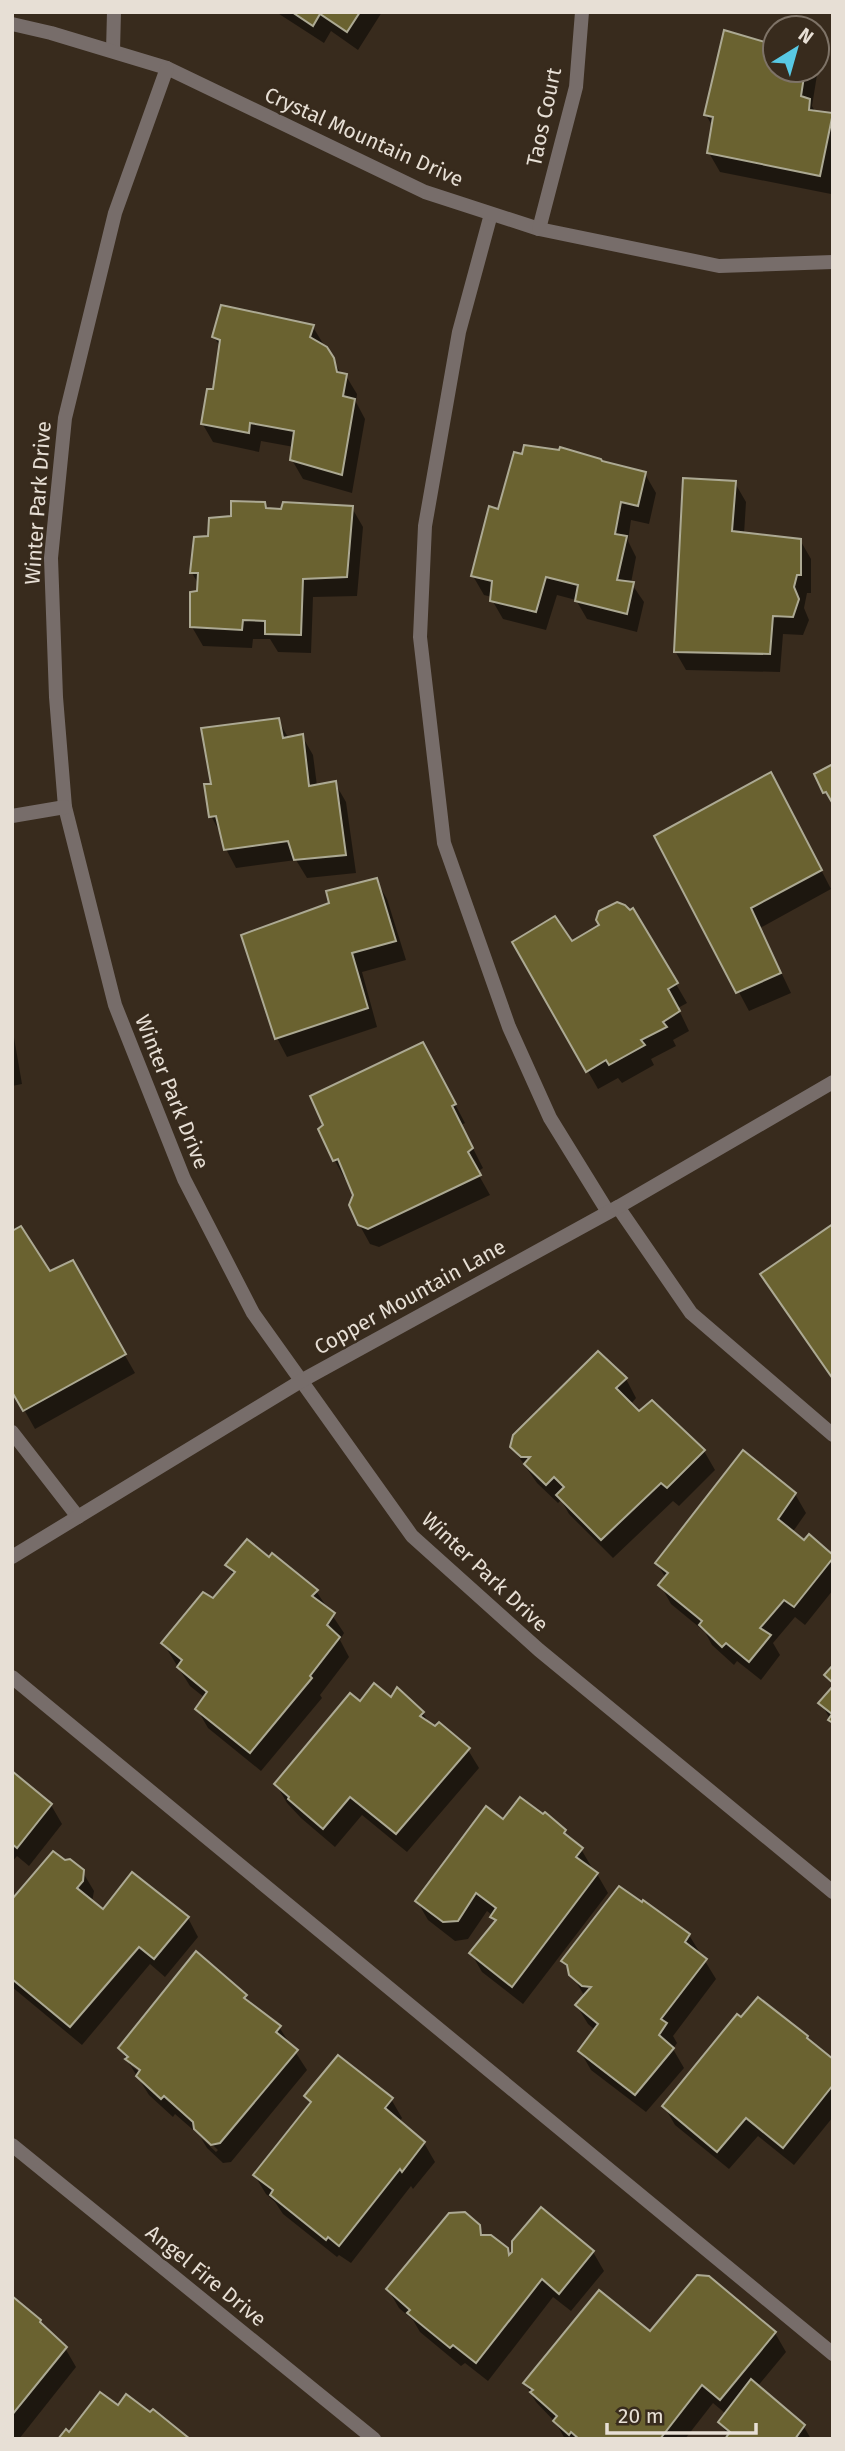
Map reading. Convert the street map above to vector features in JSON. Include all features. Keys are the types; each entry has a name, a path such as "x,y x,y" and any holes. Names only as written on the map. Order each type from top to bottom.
{"street":[{"path":"113,51 114,12"},
{"name":"Taos Court","path":"539,229 576,87 582,12"},
{"name":"Crystal Mountain Drive","path":"12,24 167,68 425,192 539,229 719,266 833,262"},
{"name":"Winter Park Drive","path":"167,68 115,213 65,418 51,558 56,697 65,807 115,1005 184,1179 253,1313 412,1536 539,1650 833,1892"},
{"path":"492,214 459,332 425,526 420,637 444,843 509,1027 550,1118 613,1209 691,1313 833,1435"},
{"path":"12,816 65,807"},
{"name":"Copper Mountain Lane","path":"12,1557 301,1381 613,1209 833,1082"},
{"path":"12,1432 78,1517"},
{"path":"12,1677 833,2354"},
{"name":"Angel Fire Drive","path":"12,2145 374,2439"}],"building":[{"path":"292,12 360,12 347,32 320,14 313,26"},
{"path":"724,30 761,41 761,84 803,84 801,96 810,99 809,110 833,113 820,176 707,153 713,117 704,115"},
{"path":"221,305 314,325 310,337 327,347 334,358 337,372 347,374 343,396 355,399 342,475 290,460 294,431 250,423 249,433 201,424 207,389 213,389 220,340 212,337"},
{"path":"524,445 559,450 560,447 646,472 638,506 621,502 615,534 627,536 617,580 634,582 627,614 575,601 578,585 546,577 536,612 490,601 492,581 471,576 489,506 498,509 514,452 522,454"},
{"path":"683,478 736,481 732,531 801,539 801,575 797,575 794,587 799,599 793,617 773,616 770,654 674,652"},
{"path":"231,501 265,502 266,508 281,509 283,502 353,506 347,577 303,579 301,635 265,634 265,621 243,620 242,630 190,627 190,592 197,591 198,573 190,573 194,537 208,536 209,518 231,516"},
{"path":"279,718 283,738 303,734 309,786 336,781 346,855 294,860 288,841 224,850 216,816 209,817 204,784 211,784 201,728"},
{"path":"833,764 833,804 826,792 823,793 814,774"},
{"path":"771,772 822,870 751,908 781,973 736,993 654,836"},
{"path":"377,878 396,941 352,953 368,1008 275,1039 241,935 329,903 326,891"},
{"path":"617,902 630,910 633,908 678,983 668,989 680,1011 663,1022 667,1027 641,1040 645,1045 609,1065 606,1060 586,1072 512,942 555,916 572,941 599,925 596,920 599,911"},
{"path":"423,1042 456,1104 452,1106 473,1148 468,1152 481,1175 368,1229 358,1225 349,1205 353,1195 338,1159 333,1161 318,1129 323,1125 310,1096"},
{"path":"833,1224 833,1379 760,1274"},
{"path":"21,1226 50,1271 73,1260 126,1354 23,1411 12,1392 12,1231"},
{"path":"598,1351 627,1378 616,1388 639,1411 652,1400 705,1450 667,1488 661,1483 601,1540 556,1495 564,1487 554,1477 546,1485 524,1464 530,1457 521,1457 510,1447 513,1435"},
{"path":"743,1450 796,1493 778,1519 804,1540 809,1534 833,1555 794,1607 784,1600 760,1628 771,1635 749,1662 726,1643 722,1647 699,1625 702,1621 658,1585 668,1573 655,1563"},
{"path":"247,1539 269,1557 272,1553 318,1590 312,1596 335,1613 327,1625 340,1637 310,1676 312,1678 250,1753 195,1709 207,1692 177,1667 182,1660 161,1643 203,1592 213,1598 235,1572 225,1565"},
{"path":"833,1665 833,1683 824,1675"},
{"path":"374,1683 391,1697 397,1687 424,1712 420,1716 435,1726 439,1722 470,1748 396,1834 350,1797 323,1829 274,1784 350,1693 360,1701"},
{"path":"833,1686 833,1723 828,1720 832,1714 818,1703"},
{"path":"12,1771 52,1804 17,1848 12,1844"},
{"path":"520,1797 543,1814 545,1812 566,1830 564,1833 583,1848 576,1857 598,1873 512,1987 469,1953 496,1920 490,1917 496,1908 476,1893 458,1921 443,1922 415,1901 486,1806 503,1819"},
{"path":"53,1851 84,1870 83,1881 77,1888 103,1909 132,1872 189,1917 154,1959 139,1947 70,2027 12,1979 12,1899"},
{"path":"619,1886 690,1934 685,1942 707,1959 661,2019 667,2023 659,2035 674,2048 635,2095 578,2051 598,2024 575,2005 591,1987 582,1986 569,1975 567,1965 561,1961"},
{"path":"196,1951 247,1995 244,1998 281,2026 276,2032 298,2050 220,2143 211,2145 194,2129 193,2122 164,2096 161,2099 136,2076 140,2070 125,2059 128,2057 118,2048"},
{"path":"758,1997 833,2059 833,2085 783,2148 746,2118 717,2152 662,2106 737,2014 741,2017"},
{"path":"338,2055 393,2098 385,2108 425,2142 339,2246 328,2237 326,2240 270,2195 273,2190 253,2175 311,2102 304,2096"},
{"path":"541,2207 594,2251 559,2294 542,2279 476,2363 453,2345 450,2348 407,2313 410,2310 386,2289 449,2213 465,2212 480,2225 481,2235 491,2235 508,2248 509,2255 512,2252 512,2241"},
{"path":"697,2275 709,2276 776,2332 720,2400 702,2385 660,2439 579,2439 571,2432 569,2435 553,2421 557,2416 523,2383 599,2290 650,2331"},
{"path":"12,2296 41,2320 40,2322 67,2347 12,2415"},
{"path":"751,2379 805,2425 795,2439 725,2439 730,2432 718,2422"},
{"path":"100,2392 118,2405 126,2394 150,2412 153,2409 190,2439 58,2439 66,2429 69,2432"}]}
